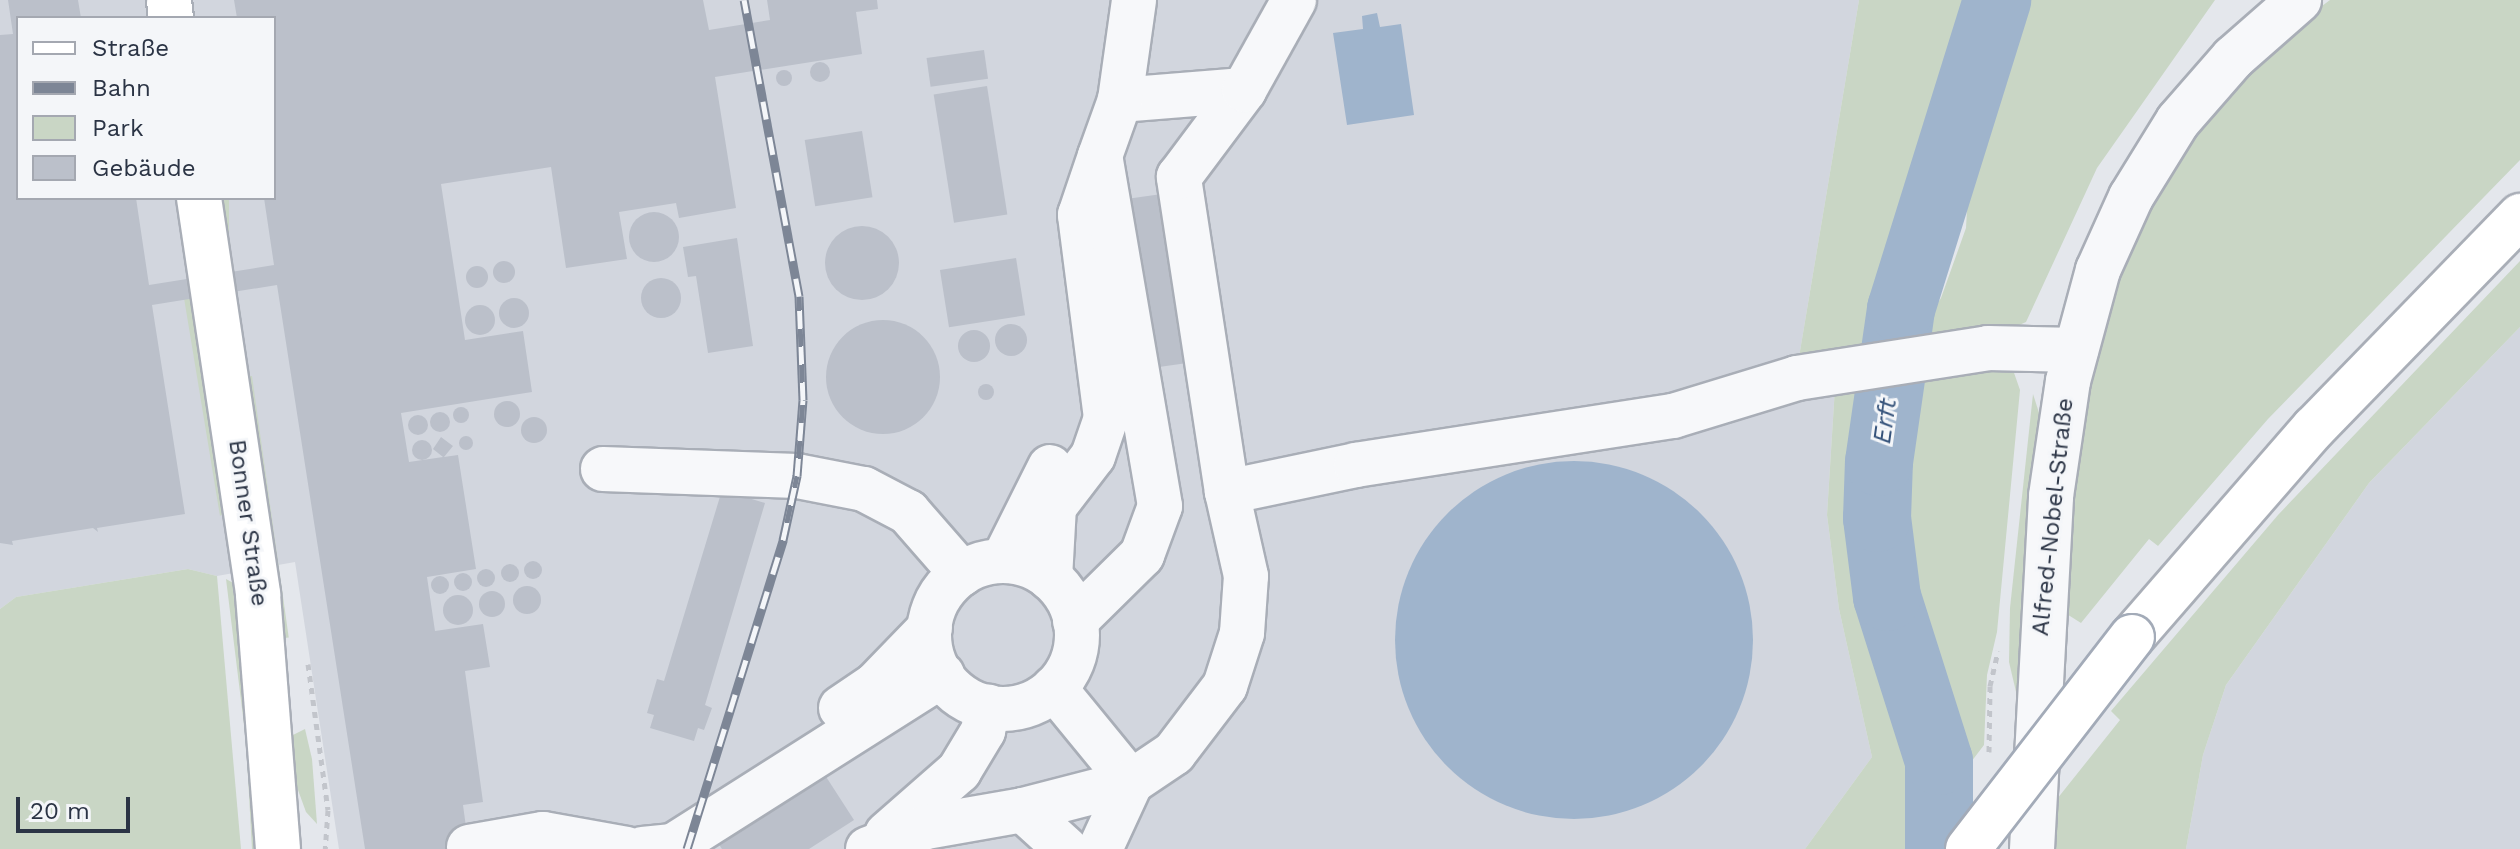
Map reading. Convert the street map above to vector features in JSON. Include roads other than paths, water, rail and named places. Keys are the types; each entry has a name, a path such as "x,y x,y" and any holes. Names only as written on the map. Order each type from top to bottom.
{"main road":[{"name":"Bonner Straße","path":"199,200 258,595 278,849"},
{"path":"1968,849 2132,637 2314,428 2520,216"}],"street":[{"path":"1003,561 1035,490 1068,441 1080,413 1073,314 1080,215 1120,100 1134,0"},
{"path":"872,847 926,827 1023,810 1131,782 1174,753 1196,730 1235,660 1246,576 1227,492 1179,177 1244,90 1294,0"},
{"name":"Alfred-Nobel-Straße","path":"2032,849 2051,496 2076,350 2114,231 2156,153 2203,89 2291,6"},
{"path":"1120,100 1244,90"},
{"path":"1075,621 1142,555 1160,506 1100,156"},
{"path":"1050,578 1054,507 1093,456 1106,418 1080,215"},
{"path":"1227,492 1356,465 1673,416 1797,378 1988,348 2076,350"},
{"path":"603,469 797,476 864,489 908,512 962,574"},
{"path":"1003,561 1024,564 1050,578 1068,601 1075,621 1073,658 1054,688 1022,706 988,707 962,696 942,675 931,650 930,628 941,594 962,574 1003,561"},
{"path":"737,805 750,776 771,752 875,685 930,628"},
{"path":"663,848 737,805 942,675"},
{"path":"1054,688 1131,782"},
{"path":"872,847 959,771 983,731 988,707"},
{"path":"1100,849 1131,782"},
{"path":"1023,810 1066,849"},
{"path":"475,849 469,847 543,834 627,849"}],"water":[{"path":"1377,13 1380,27 1401,24 1414,115 1347,125 1333,33 1363,29 1362,16"},
{"path":"1574,461 1609,465 1642,475 1673,491 1701,513 1723,541 1739,572 1749,605 1753,640 1749,675 1739,708 1723,739 1701,767 1673,789 1642,805 1609,815 1574,819 1539,815 1506,805 1475,789 1447,767 1425,739 1409,708 1399,675 1395,640 1399,605 1409,572 1425,541 1447,513 1475,491 1506,475 1539,465"}],"waterway":[{"name":"Erft","path":"1939,849 1939,761 1887,597 1877,518 1879,462 1901,309 1997,0"}],"railway":[{"path":"687,849 783,540 797,476 803,400 799,296 744,0"}]}
